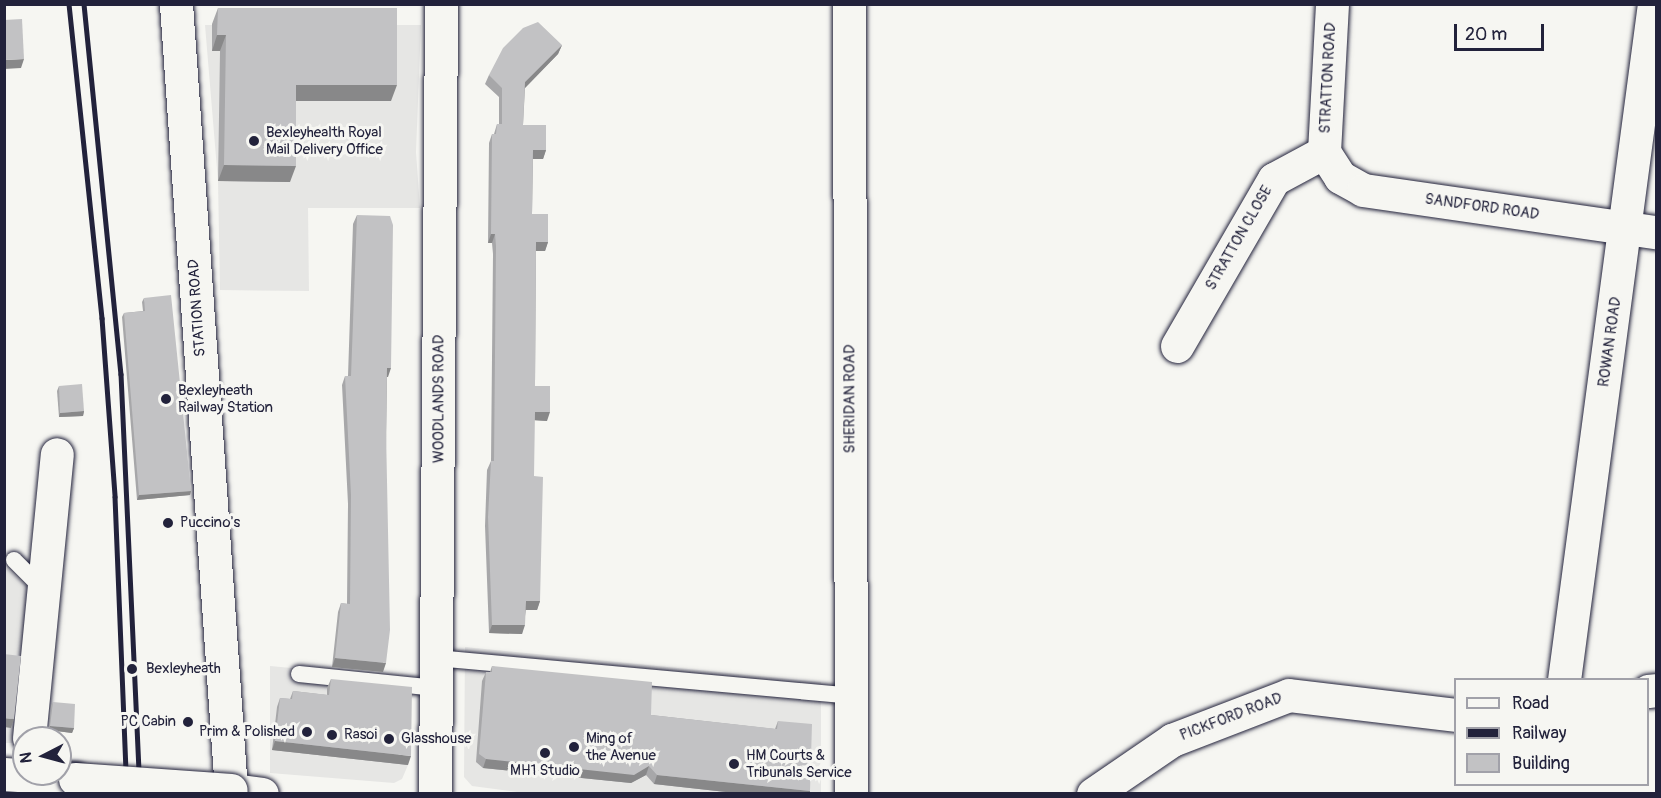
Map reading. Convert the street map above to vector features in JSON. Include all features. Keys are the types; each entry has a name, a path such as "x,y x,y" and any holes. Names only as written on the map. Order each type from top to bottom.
{"street":[{"name":"STATION ROAD","path":"176,4 247,792"},
{"name":"WOODLANDS ROAD","path":"435,794 441,4"},
{"name":"SHERIDAN ROAD","path":"849,4 851,794"},
{"name":"STRATTON ROAD","path":"1324,152 1332,4"},
{"name":"ROWAN ROAD","path":"1564,678 1641,230 1654,4"},
{"name":"SANDFORD ROAD","path":"1324,152 1340,177 1363,190 1641,230"},
{"name":"STRATTON CLOSE","path":"1177,346 1274,178 1324,152"},
{"path":"30,726 46,592 57,454"},
{"name":"PICKFORD ROAD","path":"1094,794 1172,740 1288,695 1454,715"},
{"path":"72,779 247,792"}],"lane":[{"path":"14,560 46,592"},
{"path":"299,674 436,673 850,696"}],"shaded area":[{"path":"205,25 421,25 416,152 420,208 308,208 309,291 220,290 218,181"},
{"path":"4,566 33,592 16,726 12,726 12,743 5,743"},
{"path":"465,647 821,682 821,793 532,794 472,786 464,777"},
{"path":"270,666 410,679 408,765 402,779 394,783 270,773"}],"building":[{"name":"Bexleyhealth Royal Mail Delivery Office","path":"218,8 397,8 397,85 296,85 296,166 224,165 226,35 217,35"},
{"path":"22,19 24,59 4,60 4,20"},
{"path":"538,22 562,45 525,82 523,125 546,125 546,150 533,150 532,214 548,214 548,242 536,242 535,386 550,386 550,412 535,412 534,476 543,477 540,601 526,601 525,625 492,625 488,517 491,461 494,461 496,246 495,234 491,234 492,134 496,134 497,124 502,124 502,88 489,75 503,48 523,28"},
{"path":"357,215 390,216 393,225 391,368 387,368 390,630 386,663 335,658 341,603 350,604 351,495 345,376 351,376"},
{"path":"171,295 191,491 139,495 124,313 145,311 144,298"},
{"path":"82,384 84,411 60,413 59,386"},
{"path":"4,654 21,656 14,719 4,718"},
{"path":"492,666 652,682 651,715 777,729 778,721 812,724 810,791 657,775 649,766 634,775 486,759 479,754 486,672 492,672"},
{"path":"331,679 412,687 411,756 275,741 280,698 292,699 293,691 329,695"},
{"path":"53,702 75,704 74,728 72,726 50,726"}],"railway":[{"path":"69,4 102,318 115,497 127,794"},
{"path":"84,4 121,374 140,794"}],"place":[{"name":"Bexleyhealth Royal Mail Delivery Office","path":"254,141"},
{"name":"Bexleyheath Railway Station","path":"166,399"},
{"name":"Puccino's","path":"168,523"},
{"name":"Bexleyheath","path":"132,669"},
{"name":"PC Cabin","path":"188,722"},
{"name":"Prim & Polished","path":"307,732"},
{"name":"Rasoi","path":"332,735"},
{"name":"Glasshouse","path":"389,739"},
{"name":"Ming of the Avenue","path":"574,747"},
{"name":"MH1 Studio","path":"545,753"},
{"name":"HM Courts & Tribunals Service","path":"734,764"}]}
